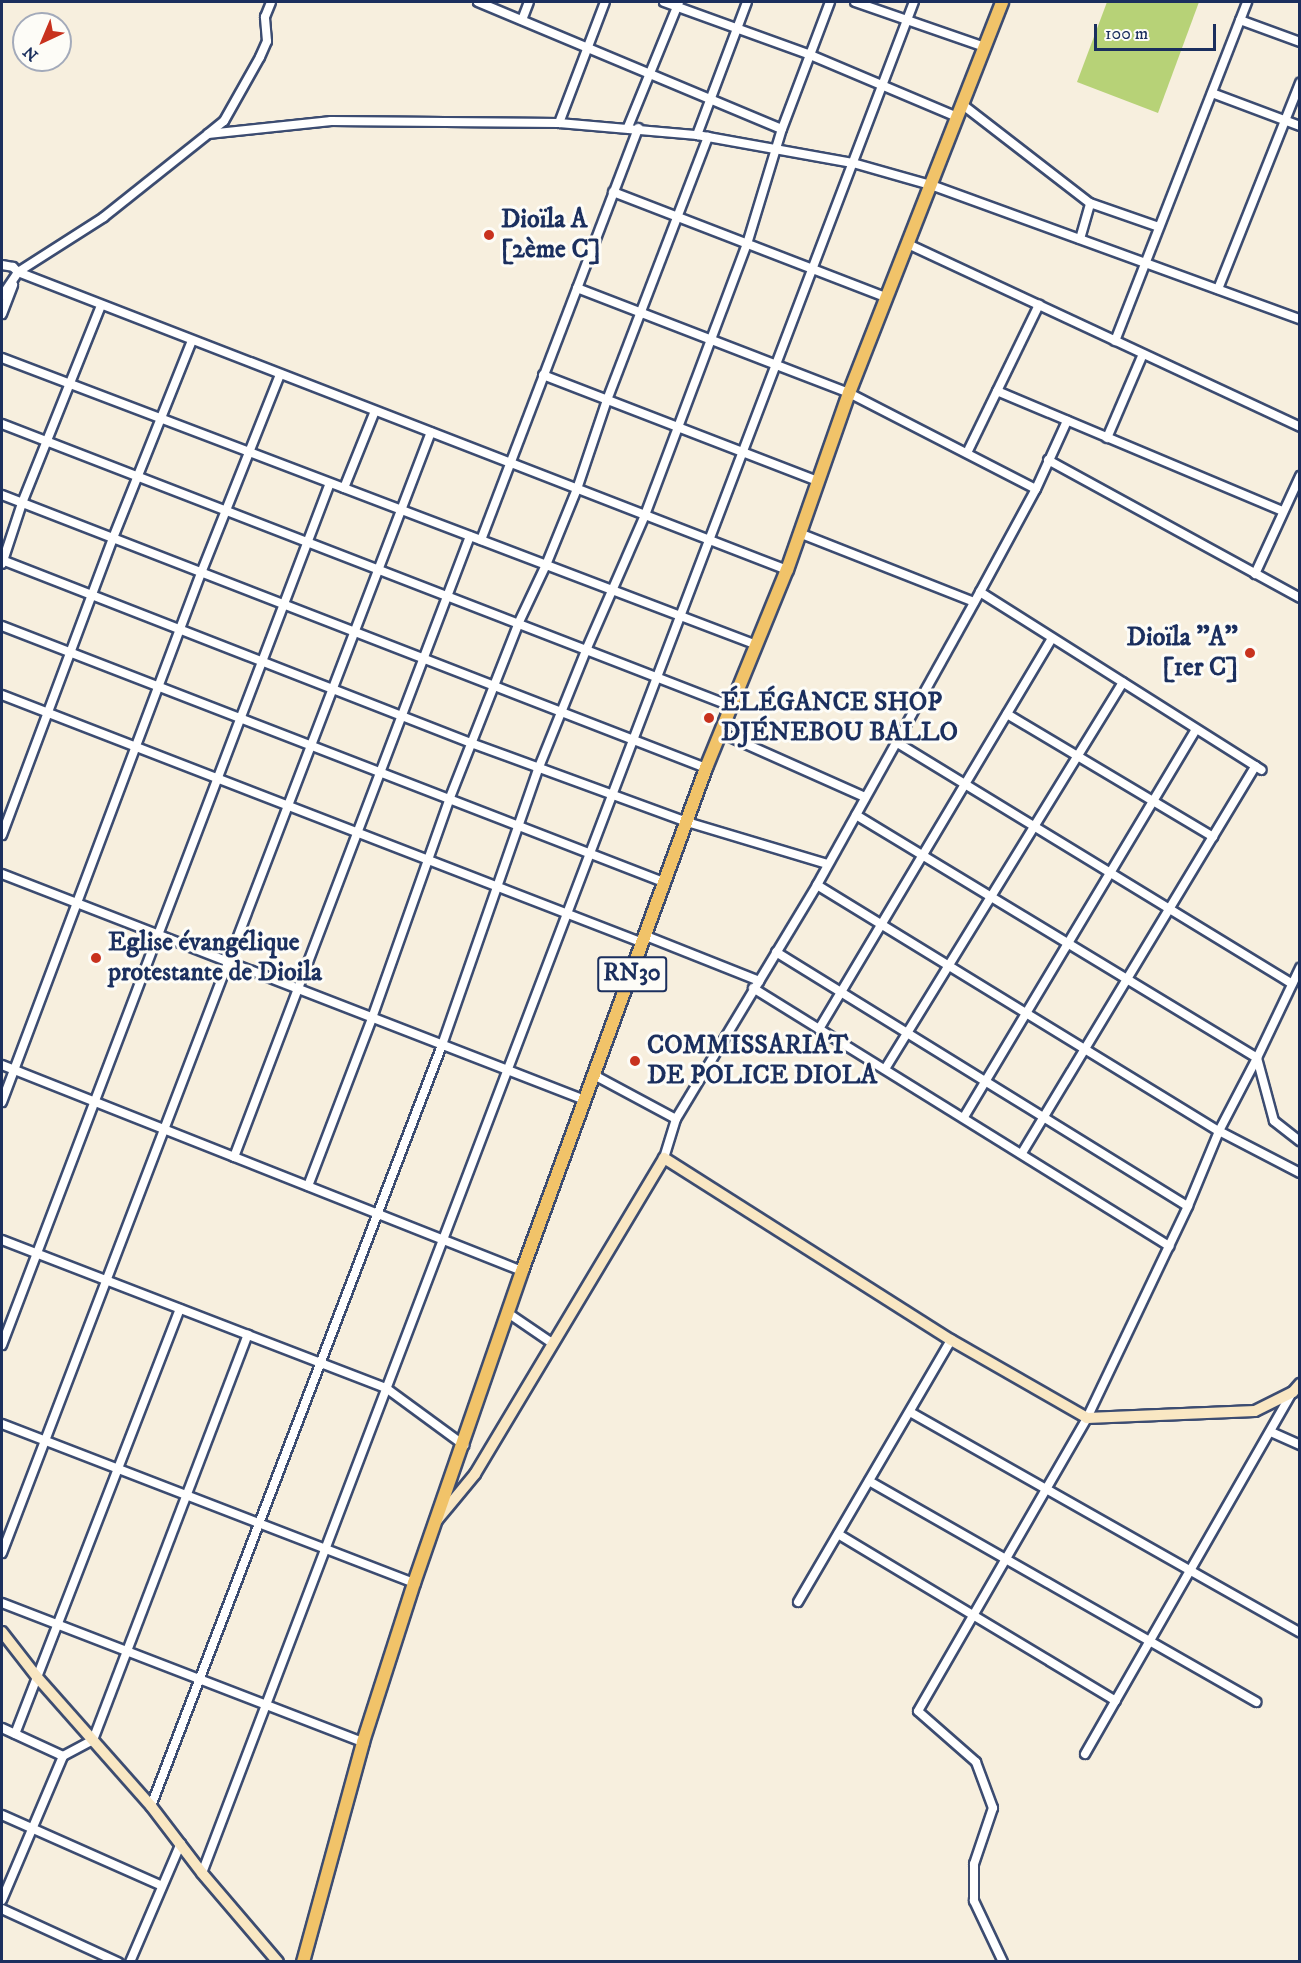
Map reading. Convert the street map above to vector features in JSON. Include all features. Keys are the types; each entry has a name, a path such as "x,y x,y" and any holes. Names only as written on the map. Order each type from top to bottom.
{"main road":[{"name":"RN30","path":"303,1962 363,1743 414,1582 464,1444 522,1270 666,883 706,768 754,644 787,570 849,393 1002,2"}],"street":[{"path":"2,296 18,272 104,217 224,121 267,41 265,17 271,2"},
{"path":"478,2 782,129"},
{"path":"522,20 529,2"},
{"path":"559,123 605,2"},
{"path":"664,2 678,4 736,30 808,54 957,117"},
{"path":"697,135 747,2"},
{"path":"151,1806 442,1045 539,767 586,648 645,515 676,427 747,244 778,150 782,129 808,54 830,2"},
{"path":"855,2 985,46"},
{"path":"201,1873 914,2"},
{"path":"1115,341 1247,2"},
{"path":"628,127 678,4"},
{"path":"1240,20 1299,42"},
{"path":"1218,289 1299,83"},
{"path":"1212,93 1299,126"},
{"path":"963,105 1090,203 1159,227"},
{"path":"208,134 331,121 559,123 628,127 697,135 853,163 931,185 1299,319"},
{"path":"481,540 638,128"},
{"path":"308,1186 372,1018 449,800 519,622 578,489 607,400 708,137"},
{"path":"613,192 887,298"},
{"path":"1080,239 1090,203"},
{"path":"908,244 1299,427"},
{"path":"2,265 13,267 18,272 101,305 787,570"},
{"path":"2,314 18,272"},
{"path":"577,288 849,393 1036,489"},
{"path":"101,305 22,503 2,562 94,594 260,662 612,795 687,822 827,864"},
{"path":"967,453 1039,305"},
{"path":"2,835 94,594 112,538 192,340"},
{"path":"1107,438 1143,354"},
{"path":"2,358 754,644"},
{"path":"2,1102 201,573 280,374"},
{"path":"543,375 818,481"},
{"path":"997,391 1283,512"},
{"path":"344,488 375,411"},
{"path":"437,1521 475,1474 664,1158 676,1119 817,885 1036,489 1067,421"},
{"path":"2,424 519,622 731,706"},
{"path":"2,1553 431,432"},
{"path":"1048,460 1299,598"},
{"path":"1255,574 1299,476"},
{"path":"2,1345 282,604 330,483"},
{"path":"2,495 706,768"},
{"path":"799,532 974,602"},
{"path":"234,1156 470,536"},
{"path":"980,592 1259,768 1213,837 1022,1153"},
{"path":"2,626 666,883"},
{"path":"819,1029 1052,638"},
{"path":"885,1069 1123,682"},
{"path":"2,695 496,888 759,981"},
{"path":"1007,714 1213,837"},
{"path":"964,1117 1196,729"},
{"path":"721,733 865,797"},
{"path":"896,742 1292,984"},
{"path":"856,815 1257,1058 1274,1121 1299,1141"},
{"path":"2,874 585,1100"},
{"path":"817,885 1219,1131 1299,1173"},
{"path":"776,952 1188,1206"},
{"path":"1003,1962 974,1901 974,1864 993,1808 976,1762 918,1712 1087,1418 1188,1206 1219,1131 1257,1058 1299,968"},
{"path":"753,988 1169,1246"},
{"path":"2,1065 522,1270"},
{"path":"594,1074 676,1119"},
{"path":"664,1158 951,1340 1087,1418 1256,1411 1296,1388"},
{"path":"2,1240 386,1388 464,1444"},
{"path":"15,1734 180,1309"},
{"path":"508,1313 552,1343"},
{"path":"2,1900 63,1756 93,1740 248,1335"},
{"path":"798,1602 951,1340"},
{"path":"1085,1754 1296,1388"},
{"path":"910,1412 1299,1633"},
{"path":"2,1424 414,1582"},
{"path":"1271,1431 1299,1445"},
{"path":"869,1481 1256,1702"},
{"path":"838,1534 1116,1701"},
{"path":"2,1603 363,1743"},
{"path":"2,1632 37,1677 151,1806 181,1843 201,1873 278,1962"},
{"path":"2,1728 63,1756"},
{"path":"2,1815 162,1886"},
{"path":"130,1962 181,1843"},
{"path":"2,1909 118,1962"}],"green space":[{"path":"1107,2 1199,2 1158,113 1077,82"}],"place":[{"name":"Dioïla A [2ème C]","path":"489,235"},
{"name":"Dioïla ''A'' [1er C]","path":"1250,653"},
{"name":"ÉLÉGANCE SHOP DJÉNEBOU BALLO","path":"709,718"},
{"name":"Eglise évangélique protestante de Dioila","path":"96,958"},
{"name":"COMMISSARIAT DE POLICE DIOLA","path":"635,1061"}]}
